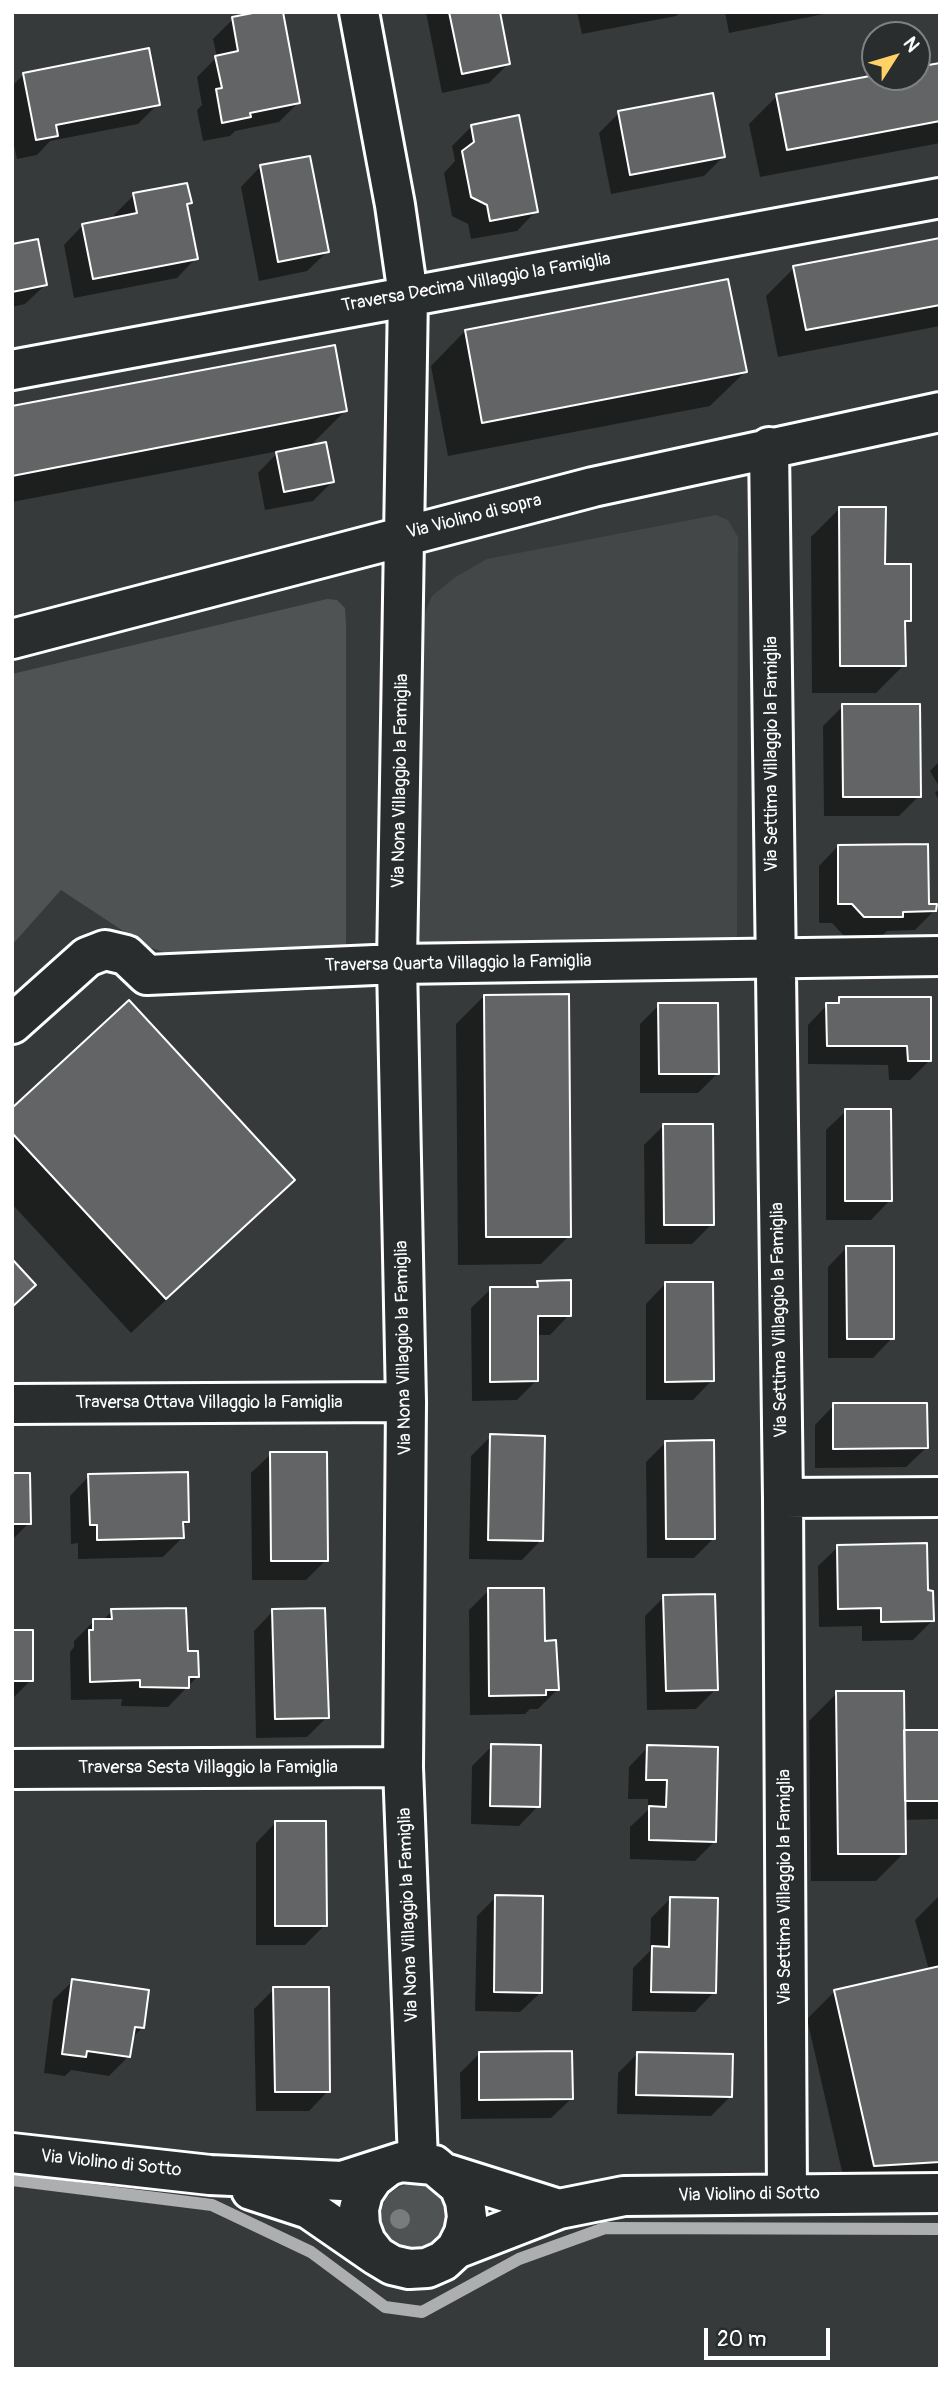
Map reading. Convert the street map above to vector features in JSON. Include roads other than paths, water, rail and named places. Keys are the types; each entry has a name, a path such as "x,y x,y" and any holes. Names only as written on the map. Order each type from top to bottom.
{"street":[{"name":"Via Nona Villaggio la Famiglia","path":"359,12 395,205 408,295 403,535 405,607 397,964 406,1402 404,1767 417,2168"},
{"name":"Traversa Decima Villaggio la Famiglia","path":"12,370 940,198"},
{"name":"Via Violino di sopra","path":"12,639 593,487 940,412"},
{"name":"Via Settima Villaggio la Famiglia","path":"769,447 783,1498 787,2194"},
{"name":"Traversa Quarta Villaggio la Famiglia","path":"12,1024 87,957 105,950 126,955 147,975 397,964 940,956"},
{"name":"Traversa Ottava Villaggio la Famiglia","path":"12,1404 406,1402"},
{"path":"783,1498 940,1497"},
{"name":"Traversa Sesta Villaggio la Famiglia","path":"12,1769 404,1767"},
{"name":"Via Violino di Sotto","path":"12,2153 210,2175 342,2181 417,2168 559,2209"},
{"path":"377,2256 363,2234 359,2209 363,2193 373,2178 417,2168 459,2186 466,2208 464,2234 456,2249"},
{"name":"Via Violino di Sotto","path":"210,2175 309,2209 392,2265 409,2269 427,2268 443,2261 456,2249 559,2209 624,2196 940,2193"}],"waterway":[{"path":"12,2180 212,2205 311,2252 385,2307 422,2312 519,2259 605,2228 940,2229"}]}
